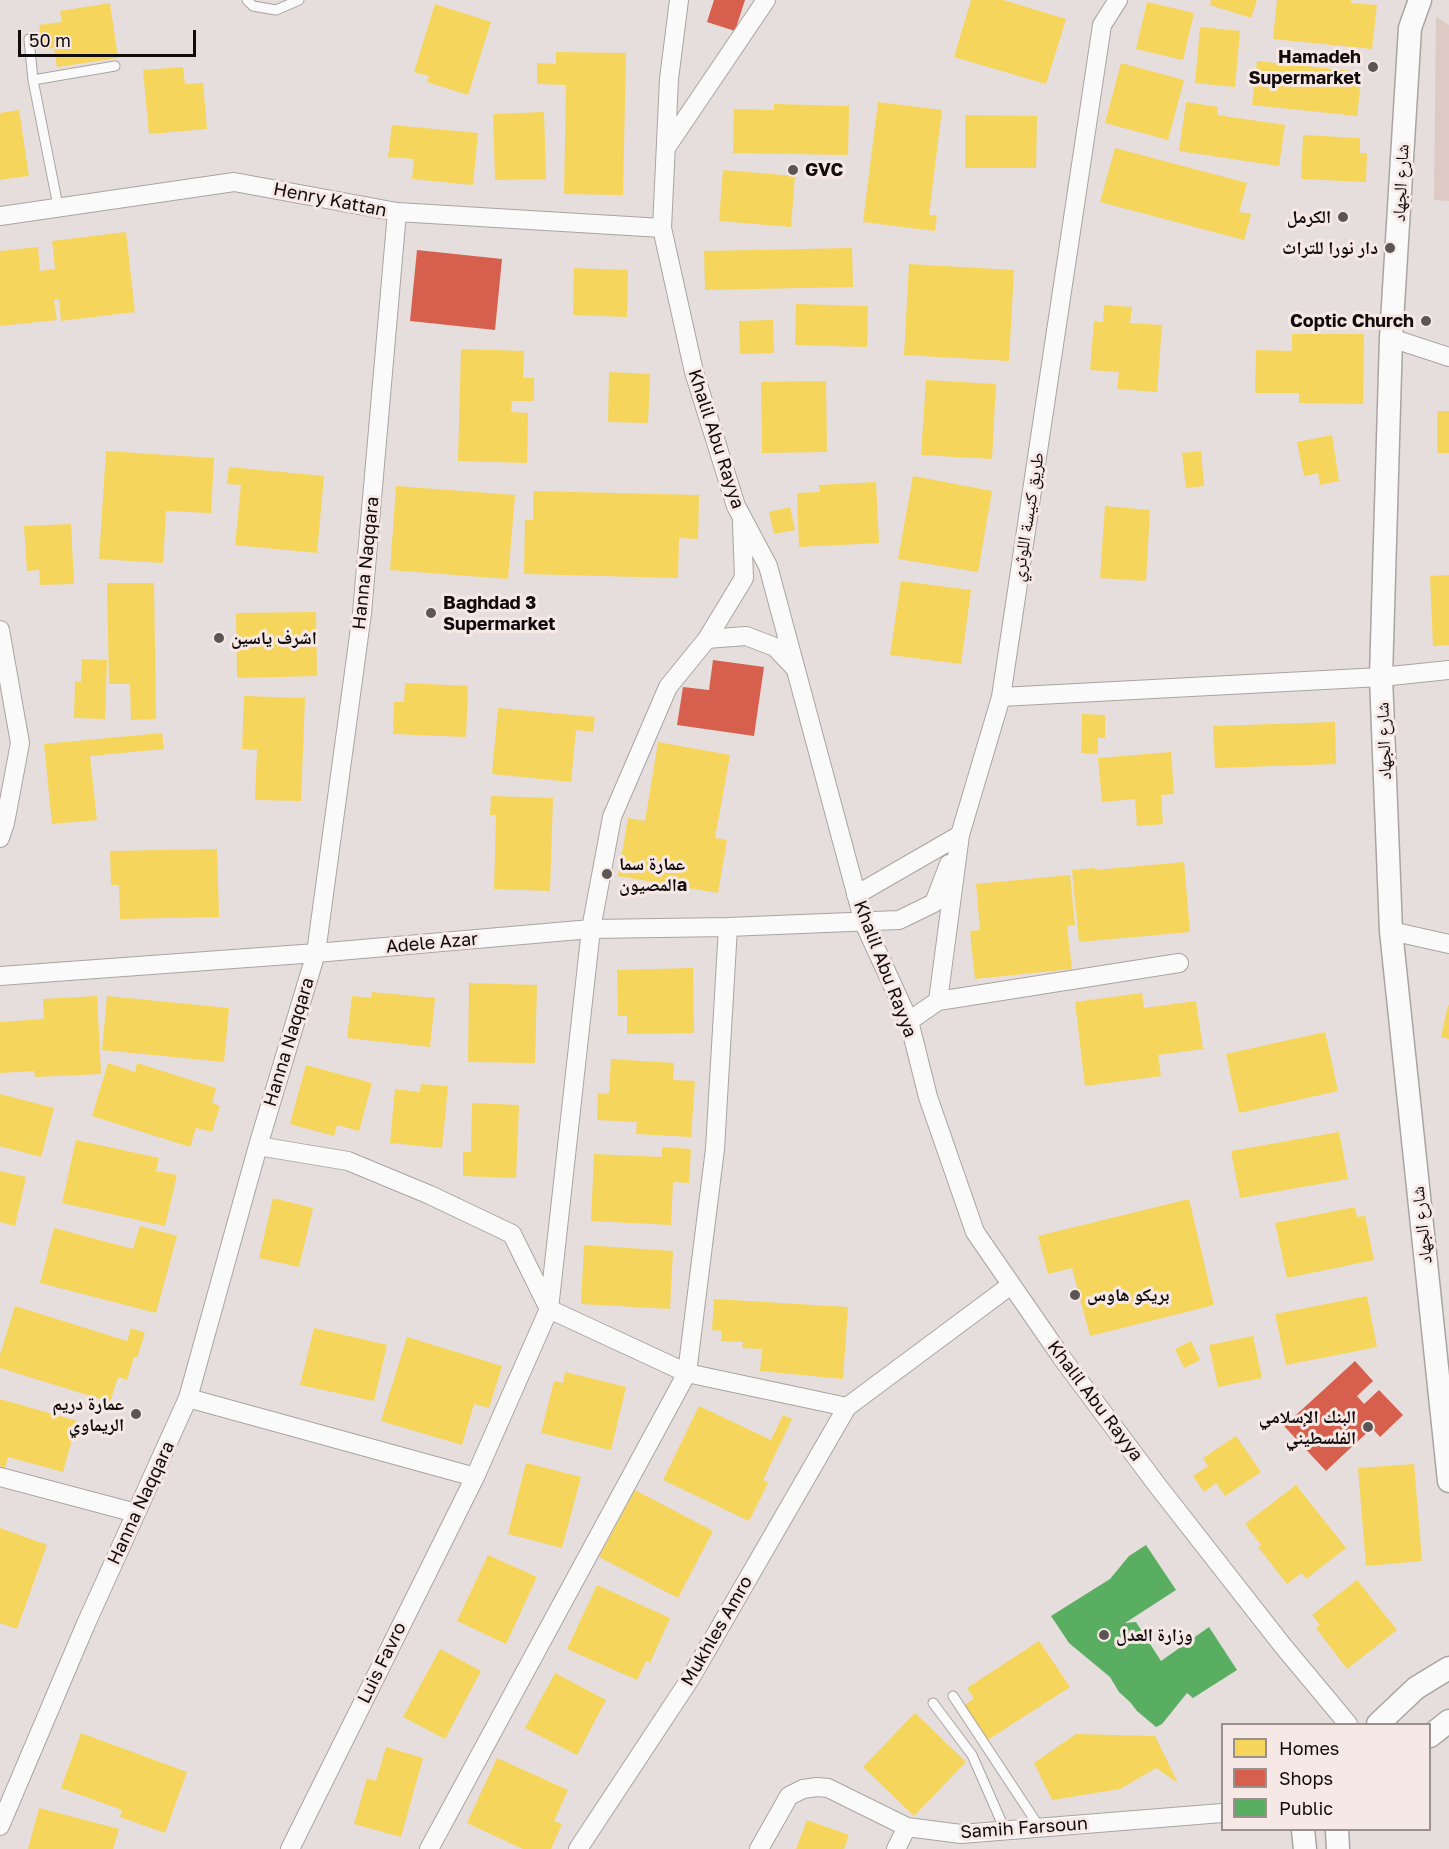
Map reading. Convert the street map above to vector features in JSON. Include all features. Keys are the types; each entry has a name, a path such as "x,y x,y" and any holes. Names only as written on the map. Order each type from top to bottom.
{"street":[{"name":"Khalil Abu Rayya","path":"679,0 669,79 662,228 693,372 736,506 768,566 864,923 909,1021 928,1097 975,1232 1062,1358 1157,1485 1346,1723"},
{"path":"666,148 766,0"},
{"name":"طريق كنيسة اللوثري","path":"938,1001 960,835 1001,697 1102,25 1118,0"},
{"name":"شارع الجهاد","path":"1420,0 1410,28 1391,338 1381,677 1391,931 1449,1481"},
{"name":"Henry Kattan","path":"0,216 234,182 398,212 662,228"},
{"name":"Hanna Naqqara","path":"0,1826 85,1626 188,1398 258,1146 316,953 362,613 398,212"},
{"path":"1391,338 1449,357"},
{"name":"Luis Favro","path":"290,1849 475,1477 549,1310 591,929 612,817 668,687 707,639 744,578 742,518"},
{"path":"0,630 21,743 0,838"},
{"path":"707,639 746,636 775,647 795,668"},
{"path":"1001,697 1381,677 1449,670"},
{"path":"856,895 960,835"},
{"name":"Adele Azar","path":"0,976 316,953 591,929 728,927 899,920 934,903 960,835"},
{"path":"429,1849 687,1373 715,1149 728,927"},
{"path":"1391,931 1449,944"},
{"path":"909,1021 938,1001 1179,963"},
{"path":"258,1146 348,1161 430,1195 512,1234 549,1310 687,1373 847,1407 1011,1285"},
{"path":"188,1398 475,1477"},
{"name":"Mukhles Amro","path":"578,1849 690,1679 847,1407"},
{"path":"0,1478 136,1513"},
{"path":"1380,1723 1416,1688 1449,1668"},
{"path":"1431,1735 1449,1721"},
{"name":"Samih Farsoun","path":"759,1849 789,1796 803,1789 817,1786 828,1788 907,1827 961,1834 1221,1813"},
{"path":"896,1849 907,1827"},
{"path":"1303,1831 1305,1849"},
{"path":"1337,1831 1338,1849"}],"lane":[{"path":"247,0 254,6 276,10 299,0"},
{"path":"29,39 33,80 58,206"},
{"path":"33,80 115,66"},
{"path":"953,1696 1040,1828"},
{"path":"933,1703 972,1755 1005,1830"}],"shaded area":[{"path":"1436,17 1449,25 1449,201 1434,200"}],"building: Homes":[{"path":"971,0 1003,0 1066,19 1046,84 954,57"},
{"path":"1211,0 1257,0 1251,18 1210,5"},
{"path":"1277,0 1351,0 1351,3 1377,5 1372,49 1273,39"},
{"path":"1147,2 1194,13 1183,60 1136,49"},
{"path":"110,3 118,58 57,67 54,48 43,49 39,25 62,22 60,11"},
{"path":"435,4 491,22 468,95 427,82 429,76 414,72"},
{"path":"1200,27 1240,31 1235,87 1195,83"},
{"path":"556,52 626,53 623,195 564,194 566,85 537,84 537,63 556,64"},
{"path":"1257,61 1362,72 1357,116 1252,105"},
{"path":"1121,63 1184,80 1168,140 1105,123"},
{"path":"183,67 185,84 203,83 207,129 149,134 143,70"},
{"path":"878,102 942,110 929,215 937,215 935,231 863,222"},
{"path":"1186,102 1218,107 1217,115 1285,125 1279,166 1179,151"},
{"path":"774,104 849,106 848,155 733,153 734,109 774,110"},
{"path":"19,110 29,176 0,180 0,113"},
{"path":"544,112 546,179 495,180 493,114"},
{"path":"965,115 1037,116 1036,168 965,168"},
{"path":"392,125 478,133 473,185 412,179 414,159 388,157"},
{"path":"1303,135 1360,138 1360,153 1367,153 1366,182 1301,179"},
{"path":"1115,148 1247,183 1239,212 1251,214 1244,240 1100,202"},
{"path":"723,170 795,176 791,227 719,221"},
{"path":"126,232 135,312 61,321 59,299 54,300 57,320 0,326 0,251 38,247 40,271 55,269 52,241"},
{"path":"852,248 853,287 705,290 704,251"},
{"path":"909,264 1014,270 1009,361 904,355"},
{"path":"574,268 628,270 627,317 573,315"},
{"path":"796,304 868,306 867,347 795,345"},
{"path":"1104,305 1132,307 1130,323 1162,325 1157,392 1117,389 1119,372 1090,370 1094,321 1103,322"},
{"path":"773,320 774,353 740,354 739,321"},
{"path":"1292,334 1364,334 1363,404 1299,403 1299,393 1255,393 1256,350 1292,351"},
{"path":"461,349 524,351 523,378 534,378 534,401 512,401 511,412 528,413 527,463 458,461"},
{"path":"609,372 650,374 648,423 608,422"},
{"path":"926,380 996,384 992,459 921,455"},
{"path":"826,381 827,452 762,453 761,382"},
{"path":"1437,411 1449,411 1449,453 1437,453"},
{"path":"1332,435 1339,481 1320,485 1318,473 1304,476 1297,442"},
{"path":"106,451 214,458 211,513 166,511 163,563 99,559"},
{"path":"1201,451 1204,486 1186,488 1182,453"},
{"path":"229,467 324,476 317,553 235,545 241,485 227,484"},
{"path":"913,476 992,491 978,572 898,559"},
{"path":"876,482 879,543 799,547 797,493 820,492 819,485"},
{"path":"396,486 515,495 508,579 390,570"},
{"path":"533,491 699,495 698,539 679,538 678,578 524,574 525,520 533,520"},
{"path":"1105,506 1150,510 1146,581 1100,578"},
{"path":"790,507 795,530 774,534 769,512"},
{"path":"71,524 74,584 40,585 39,570 27,571 24,526"},
{"path":"1449,575 1449,645 1433,646 1430,576"},
{"path":"901,581 971,590 961,664 890,655"},
{"path":"107,583 154,583 156,719 131,720 130,684 109,684"},
{"path":"316,612 317,676 237,678 236,613"},
{"path":"82,659 107,660 105,719 74,718 75,681 81,682"},
{"path":"405,683 468,686 466,737 393,734 394,702 404,702"},
{"path":"244,696 305,698 301,801 255,800 257,750 242,749"},
{"path":"498,708 595,717 593,732 576,730 571,782 492,774"},
{"path":"1082,714 1105,715 1105,738 1098,738 1098,754 1081,753"},
{"path":"1335,722 1336,764 1215,768 1213,726"},
{"path":"162,733 164,749 90,756 97,820 52,824 44,744"},
{"path":"658,742 730,755 715,838 727,840 718,893 618,876 628,818 645,821"},
{"path":"1171,752 1174,794 1161,795 1163,824 1137,826 1135,799 1102,802 1098,758"},
{"path":"491,796 553,798 550,891 494,889 496,815 490,815"},
{"path":"217,849 219,917 120,919 119,885 111,885 110,851"},
{"path":"1184,862 1190,932 1079,942 1072,870"},
{"path":"1070,875 1075,925 1067,926 1072,969 975,979 970,931 980,930 976,884"},
{"path":"693,968 694,1033 627,1034 627,1016 618,1016 617,970"},
{"path":"469,983 537,985 535,1063 468,1062"},
{"path":"372,992 435,998 430,1047 347,1038 352,996 371,998"},
{"path":"1142,993 1144,1008 1196,1001 1203,1049 1158,1055 1161,1076 1085,1086 1075,1002"},
{"path":"97,996 101,1074 35,1077 34,1071 0,1073 0,1022 44,1019 43,999"},
{"path":"107,996 229,1008 224,1062 102,1050"},
{"path":"1449,1005 1449,1039 1441,1037"},
{"path":"1325,1032 1338,1091 1239,1113 1226,1054"},
{"path":"611,1059 674,1063 673,1080 695,1081 691,1137 636,1134 637,1122 597,1120 598,1093 609,1094"},
{"path":"108,1063 135,1072 137,1063 216,1088 212,1103 220,1106 212,1132 196,1128 190,1147 92,1116"},
{"path":"306,1065 372,1083 359,1131 337,1125 334,1136 290,1124"},
{"path":"421,1084 448,1086 442,1148 390,1143 395,1089 420,1092"},
{"path":"0,1094 54,1108 41,1157 0,1146"},
{"path":"472,1103 519,1105 516,1178 463,1176 463,1152 471,1152"},
{"path":"1339,1132 1348,1179 1240,1198 1231,1151"},
{"path":"76,1140 159,1158 156,1171 177,1175 165,1226 62,1203"},
{"path":"662,1147 691,1149 689,1183 673,1182 671,1225 591,1221 594,1154 662,1157"},
{"path":"0,1171 26,1177 15,1226 0,1222"},
{"path":"273,1198 313,1208 299,1267 259,1258"},
{"path":"1189,1199 1214,1305 1090,1336 1072,1268 1048,1274 1038,1236"},
{"path":"1355,1207 1357,1217 1365,1216 1374,1260 1287,1278 1275,1223"},
{"path":"140,1226 177,1236 156,1313 40,1283 54,1228 133,1249"},
{"path":"584,1245 673,1251 670,1309 581,1304"},
{"path":"1367,1296 1377,1347 1286,1365 1275,1314"},
{"path":"714,1299 848,1307 843,1379 760,1371 762,1349 742,1348 743,1342 721,1341 722,1331 712,1330"},
{"path":"15,1306 127,1341 131,1328 145,1333 127,1380 118,1377 110,1402 0,1368 0,1355"},
{"path":"314,1328 387,1345 374,1401 300,1385"},
{"path":"1253,1336 1262,1378 1218,1387 1209,1345"},
{"path":"407,1337 502,1366 489,1408 474,1404 462,1445 381,1421"},
{"path":"1191,1341 1200,1360 1184,1368 1175,1349"},
{"path":"565,1372 626,1387 611,1450 541,1433 554,1381 563,1383"},
{"path":"0,1399 77,1421 63,1472 8,1457 5,1468 0,1466"},
{"path":"699,1406 771,1440 783,1415 792,1419 763,1480 768,1483 749,1521 663,1480"},
{"path":"1236,1436 1261,1472 1225,1496 1216,1483 1204,1492 1193,1476 1208,1466 1203,1458"},
{"path":"526,1463 581,1477 562,1548 508,1534"},
{"path":"1414,1464 1422,1561 1366,1566 1358,1468"},
{"path":"1296,1485 1346,1548 1306,1579 1302,1573 1287,1584 1258,1547 1261,1545 1245,1524"},
{"path":"635,1490 713,1531 678,1598 599,1557"},
{"path":"0,1528 47,1545 17,1629 0,1623"},
{"path":"488,1555 537,1577 506,1644 457,1621"},
{"path":"1357,1580 1397,1630 1347,1669 1316,1628 1320,1625 1312,1615"},
{"path":"597,1585 670,1618 650,1663 646,1661 637,1680 567,1649"},
{"path":"1039,1641 1070,1687 986,1741 963,1706 974,1699 967,1688"},
{"path":"440,1649 481,1671 445,1739 403,1717"},
{"path":"555,1673 606,1700 577,1755 525,1728"},
{"path":"915,1713 966,1762 914,1816 863,1767"},
{"path":"81,1733 187,1772 165,1833 120,1817 122,1810 61,1788"},
{"path":"1076,1734 1155,1736 1178,1783 1156,1768 1120,1789 1052,1800 1034,1763"},
{"path":"386,1747 423,1758 401,1837 354,1824 367,1778 376,1781"},
{"path":"497,1758 568,1790 554,1821 562,1824 551,1849 523,1849 467,1823"},
{"path":"39,1808 119,1829 113,1849 28,1849"},
{"path":"807,1820 849,1835 844,1849 796,1849"}],"building: Shops":[{"path":"714,0 745,0 735,31 707,22"},
{"path":"417,250 502,259 495,330 410,321"},
{"path":"713,660 764,667 754,736 677,725 683,687 709,690"},
{"path":"1355,1361 1373,1381 1357,1396 1364,1404 1379,1390 1403,1415 1380,1437 1372,1428 1326,1471 1284,1426"}],"building: Public":[{"name":"وزارة العدل","path":"1146,1545 1176,1590 1125,1623 1136,1622 1161,1661 1209,1627 1237,1670 1193,1698 1187,1693 1162,1724 1156,1727 1119,1692 1110,1677 1069,1643 1051,1616 1110,1579 1129,1556"}],"place":[{"name":"Hamadeh Supermarket","path":"1373,67"},
{"name":"GVC","path":"793,170"},
{"name":"الكرمل","path":"1343,217"},
{"name":"دار نورا للتراث","path":"1390,248"},
{"name":"Coptic Church","path":"1426,321"},
{"name":"Baghdad 3 Supermarket","path":"431,613"},
{"name":"اشرف ياسين","path":"219,638"},
{"name":"عمارة سما المصيونa","path":"607,874"},
{"name":"بريكو هاوس","path":"1075,1295"},
{"name":"عمارة دريم الريماوي","path":"136,1414"},
{"name":"البنك الإسلامي الفلسطيني","path":"1368,1427"},
{"name":"وزارة العدل","path":"1104,1635"}]}
